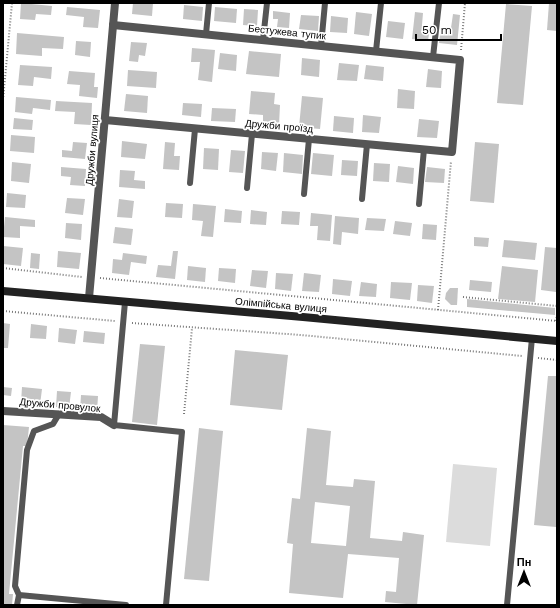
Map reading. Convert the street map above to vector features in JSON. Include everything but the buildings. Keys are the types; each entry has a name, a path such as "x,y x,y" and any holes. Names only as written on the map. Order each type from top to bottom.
{"main road":[{"name":"Олімпійська вулиця","path":"3,291 557,341"}],"street":[{"name":"Дружби вулиця","path":"89,298 115,3"},
{"name":"Бестужева тупик","path":"113,25 460,60"},
{"path":"452,152 460,60"},
{"name":"Дружби проїзд","path":"105,120 452,152"},
{"name":"Дружби провулок","path":"3,410 101,417 114,425"}],"lane":[{"path":"206,34 209,3"},
{"path":"264,40 267,3"},
{"path":"321,46 325,3"},
{"path":"376,51 381,3"},
{"path":"433,57 439,3"},
{"path":"190,183 195,129"},
{"path":"247,188 252,134"},
{"path":"304,194 309,139"},
{"path":"362,199 367,144"},
{"path":"419,204 424,149"},
{"path":"125,302 114,425 182,432 166,605"},
{"path":"507,605 532,338"},
{"path":"17,605 19,595 15,586 27,450 34,431 53,424 59,414"},
{"path":"19,595 126,605"}],"path":[{"path":"3,100 12,3"},
{"path":"460,60 465,3"},
{"path":"438,310 452,152"},
{"path":"3,268 91,278 557,321 557,315"},
{"path":"463,297 557,306"},
{"path":"3,311 192,328 301,335 557,360"},
{"path":"184,414 192,328"}],"shaded area":[{"path":"453,464 497,468 490,546 446,542"}]}
